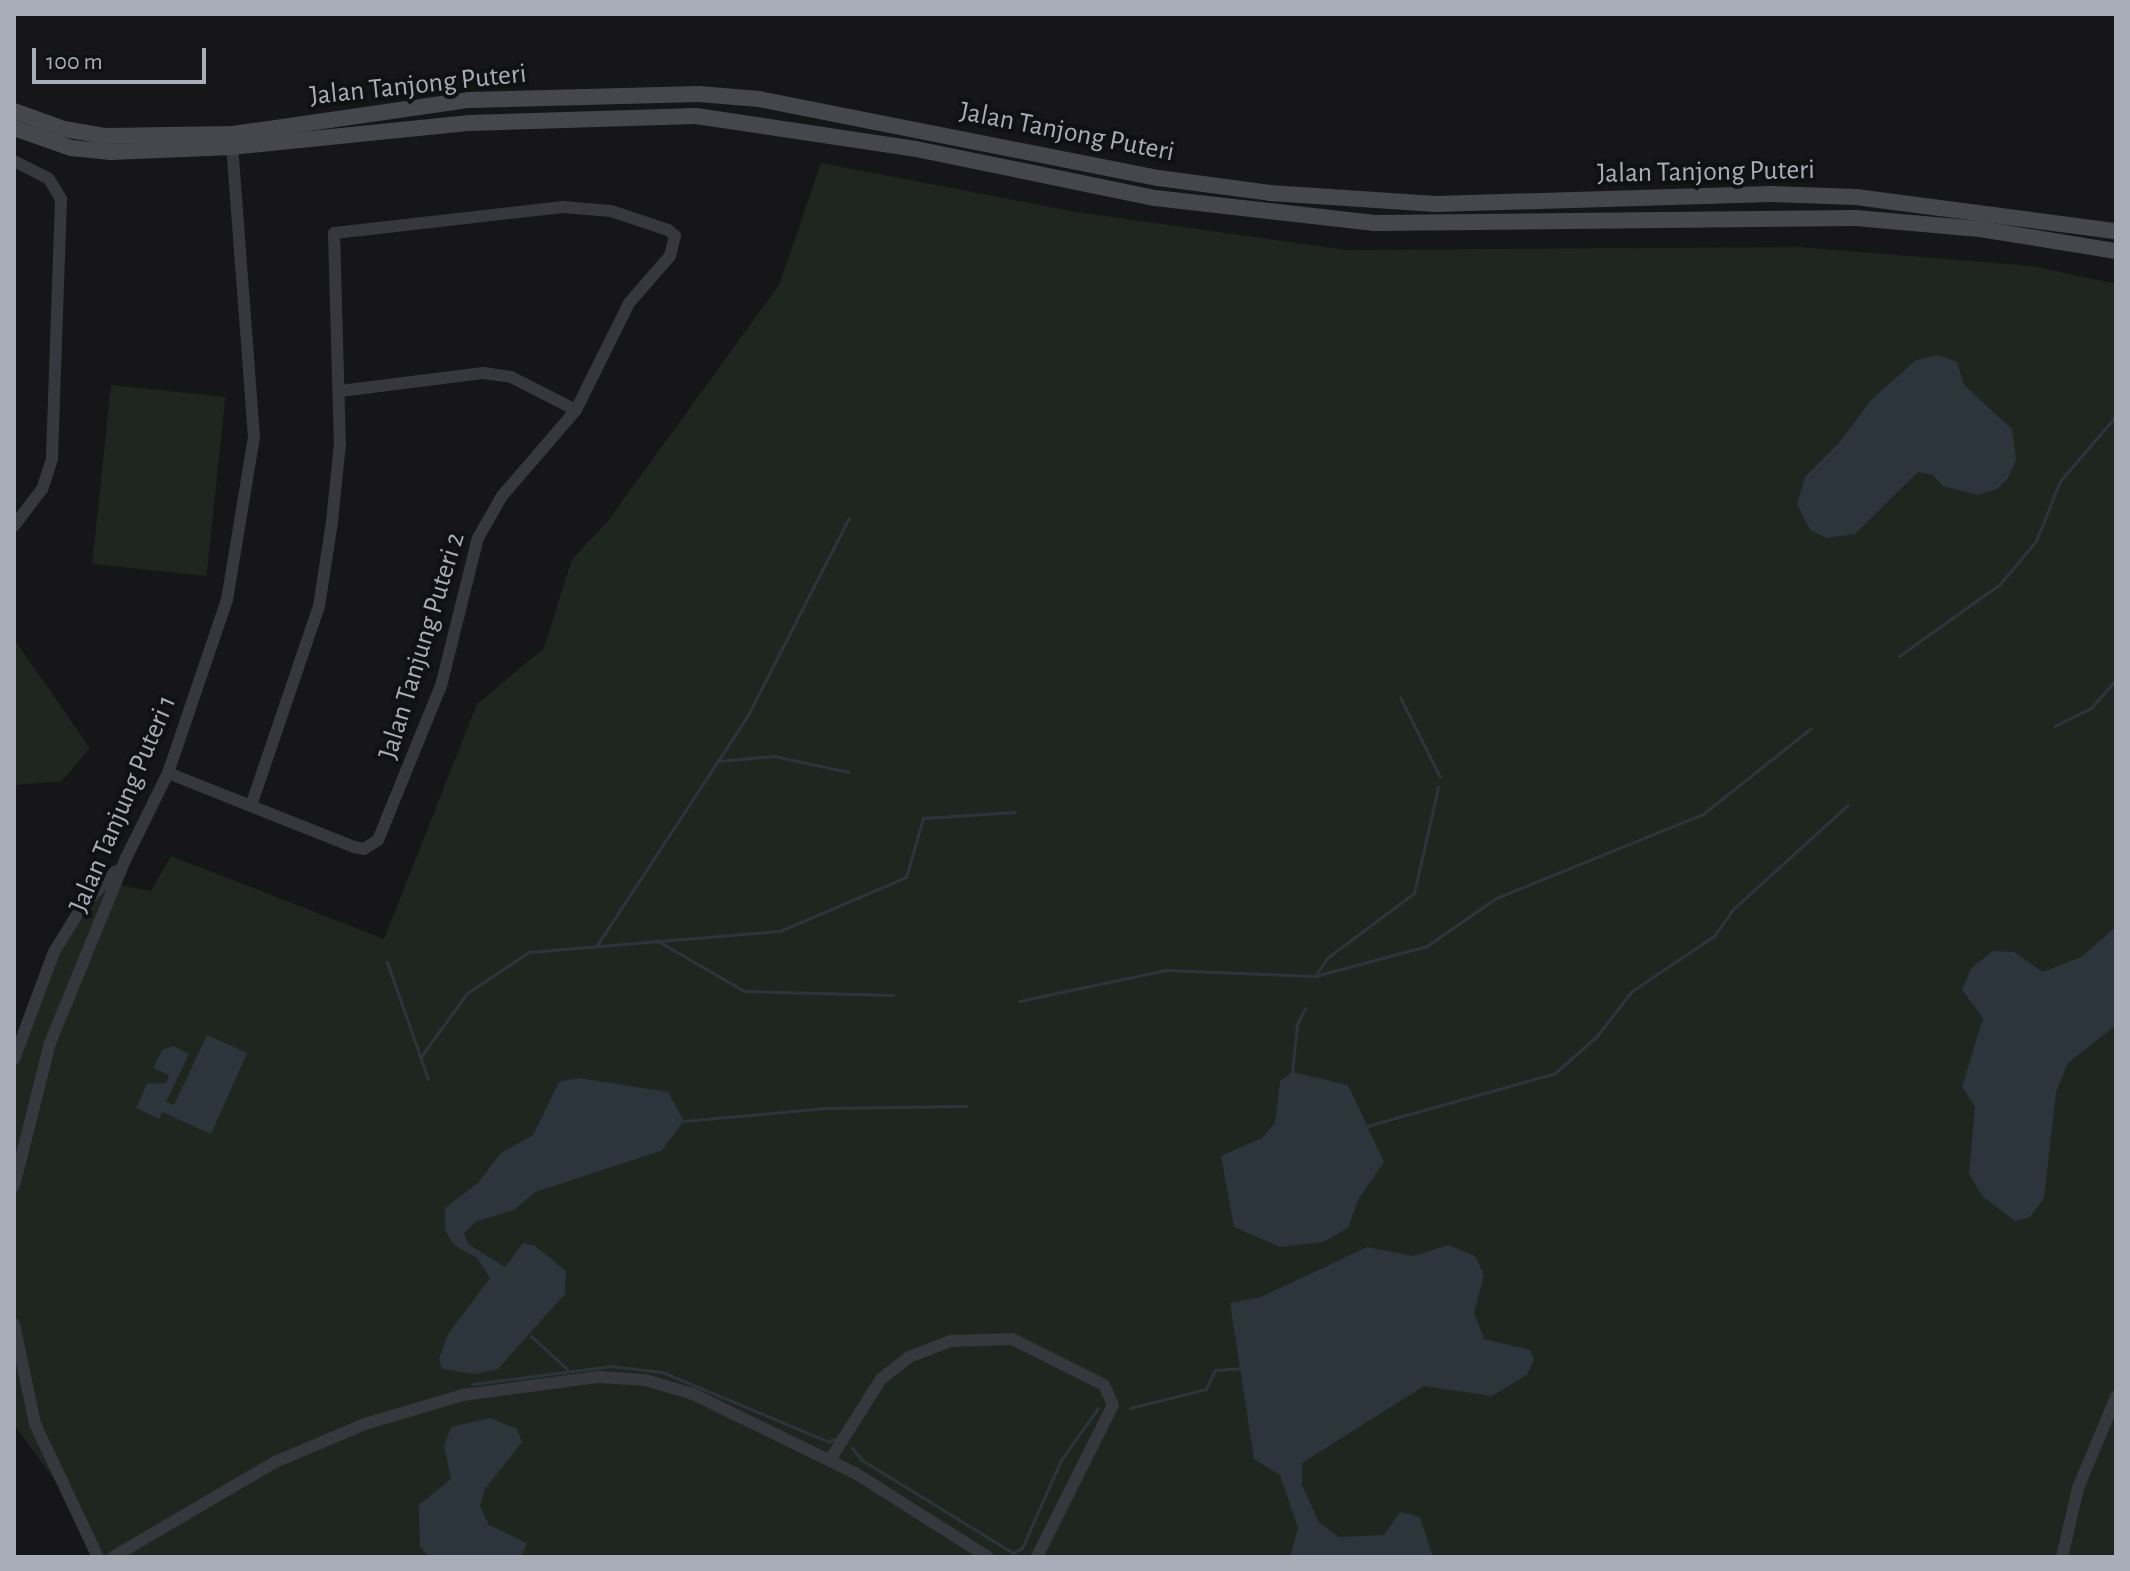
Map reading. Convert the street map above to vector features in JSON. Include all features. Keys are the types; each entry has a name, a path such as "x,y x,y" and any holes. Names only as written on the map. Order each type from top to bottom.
{"street":[{"name":"Jalan Tanjong Puteri","path":"17,118 105,136 232,141 468,100 699,94 759,99 1158,178 1270,193 1436,204 1771,194 1856,197 2116,231"},
{"name":"Jalan Tanjong Puteri","path":"17,118 39,127 37,139 111,152 470,123 696,116 916,149 1155,198 1375,223 1856,218 1980,229 2116,251"},
{"name":"Jalan Tanjung Puteri 1","path":"14,1186 50,1043 125,860 168,773 227,600 254,437 232,141"},
{"path":"14,161 49,179 61,199 52,459 42,489 14,526"},
{"path":"1856,197 1856,218"},
{"name":"Jalan Tanjung Puteri 2","path":"168,773 252,803 354,847 364,849 378,840 441,686 478,538 502,496 576,410 629,303 674,245 675,236 658,225 611,211 563,207 340,230 331,243 340,391"},
{"path":"252,803 319,606 340,443 340,391 483,373 511,377 576,410"},
{"path":"14,1059 54,952 83,905 125,860"},
{"path":"14,1324 35,1424 98,1557"},
{"path":"830,1460 881,1379 909,1357 951,1341 1012,1339 1104,1385 1113,1405 1037,1557"},
{"path":"113,1557 275,1462 365,1424 463,1395 598,1377 645,1380 693,1394 830,1460 939,1521 988,1557"},
{"path":"2062,1557 2078,1488 2116,1397"}],"shaded area":[{"path":"821,163 1076,212 1347,250 1799,247 2032,266 2116,284 2116,1557 98,1557 67,1496 14,1425 14,1059 54,952 107,883 151,891 171,856 384,939 477,704 544,648 572,559 607,522 779,285"},
{"path":"1938,355 1957,362 1964,385 2012,429 2016,460 2008,478 1997,489 1978,495 1943,486 1933,475 1918,472 1855,534 1826,538 1810,530 1797,504 1805,477 1840,442 1871,400 1916,360"},
{"path":"111,385 225,397 207,576 92,564"},
{"path":"14,639 90,748 62,781 14,785"},
{"path":"2116,927 2116,1025 2068,1063 2056,1092 2044,1198 2030,1217 2015,1221 1983,1197 1969,1174 1975,1106 1962,1087 1983,1018 1962,990 1971,968 1993,951 2014,952 2043,972 2081,957"},
{"path":"207,1035 247,1053 211,1134 162,1112 159,1119 136,1108 147,1084 166,1083 169,1075 153,1068 163,1049 174,1046 189,1054 166,1102 174,1105"},
{"path":"1292,1072 1348,1085 1384,1162 1358,1200 1348,1228 1323,1242 1280,1247 1234,1227 1221,1156 1262,1138 1275,1123 1280,1081"},
{"path":"579,1078 668,1092 684,1121 661,1151 535,1192 514,1210 477,1221 464,1233 468,1244 505,1267 523,1243 535,1246 566,1271 565,1294 498,1369 476,1374 442,1369 439,1359 448,1334 490,1278 477,1258 454,1245 445,1230 445,1208 478,1183 501,1153 533,1135 559,1082"},
{"path":"1448,1245 1475,1256 1484,1275 1474,1313 1484,1339 1530,1350 1534,1359 1527,1375 1492,1396 1424,1386 1302,1463 1302,1485 1319,1522 1339,1537 1384,1535 1400,1512 1420,1517 1433,1557 1290,1557 1298,1528 1280,1475 1254,1459 1230,1303 1261,1297 1367,1247 1413,1256"},
{"path":"490,1418 517,1429 522,1442 485,1489 480,1506 489,1525 527,1543 521,1557 430,1557 420,1547 419,1505 451,1479 444,1446 451,1427"}],"waterway":[{"path":"1899,656 2000,584 2036,541 2060,481 2116,416"},
{"path":"597,945 748,715 849,518"},
{"path":"2055,726 2091,708 2116,679"},
{"path":"1400,697 1440,777"},
{"path":"1019,1001 1166,970 1315,976 1427,946 1496,898 1703,814 1810,729"},
{"path":"718,761 774,756 848,772"},
{"path":"1315,976 1327,958 1414,893 1438,787"},
{"path":"1367,1126 1555,1073 1596,1037 1632,991 1714,936 1732,910 1848,805"},
{"path":"420,1058 467,993 529,952 780,931 906,877 923,818 1015,812"},
{"path":"658,941 744,991 893,995"},
{"path":"387,962 428,1079"},
{"path":"1292,1072 1297,1024 1305,1008"},
{"path":"684,1121 828,1108 966,1106"},
{"path":"531,1336 567,1369"},
{"path":"472,1384 611,1366 662,1372 829,1442 834,1439"},
{"path":"1130,1408 1206,1389 1215,1370 1244,1368"},
{"path":"852,1448 862,1460 1013,1553 1022,1548 1061,1460 1098,1408"}]}
